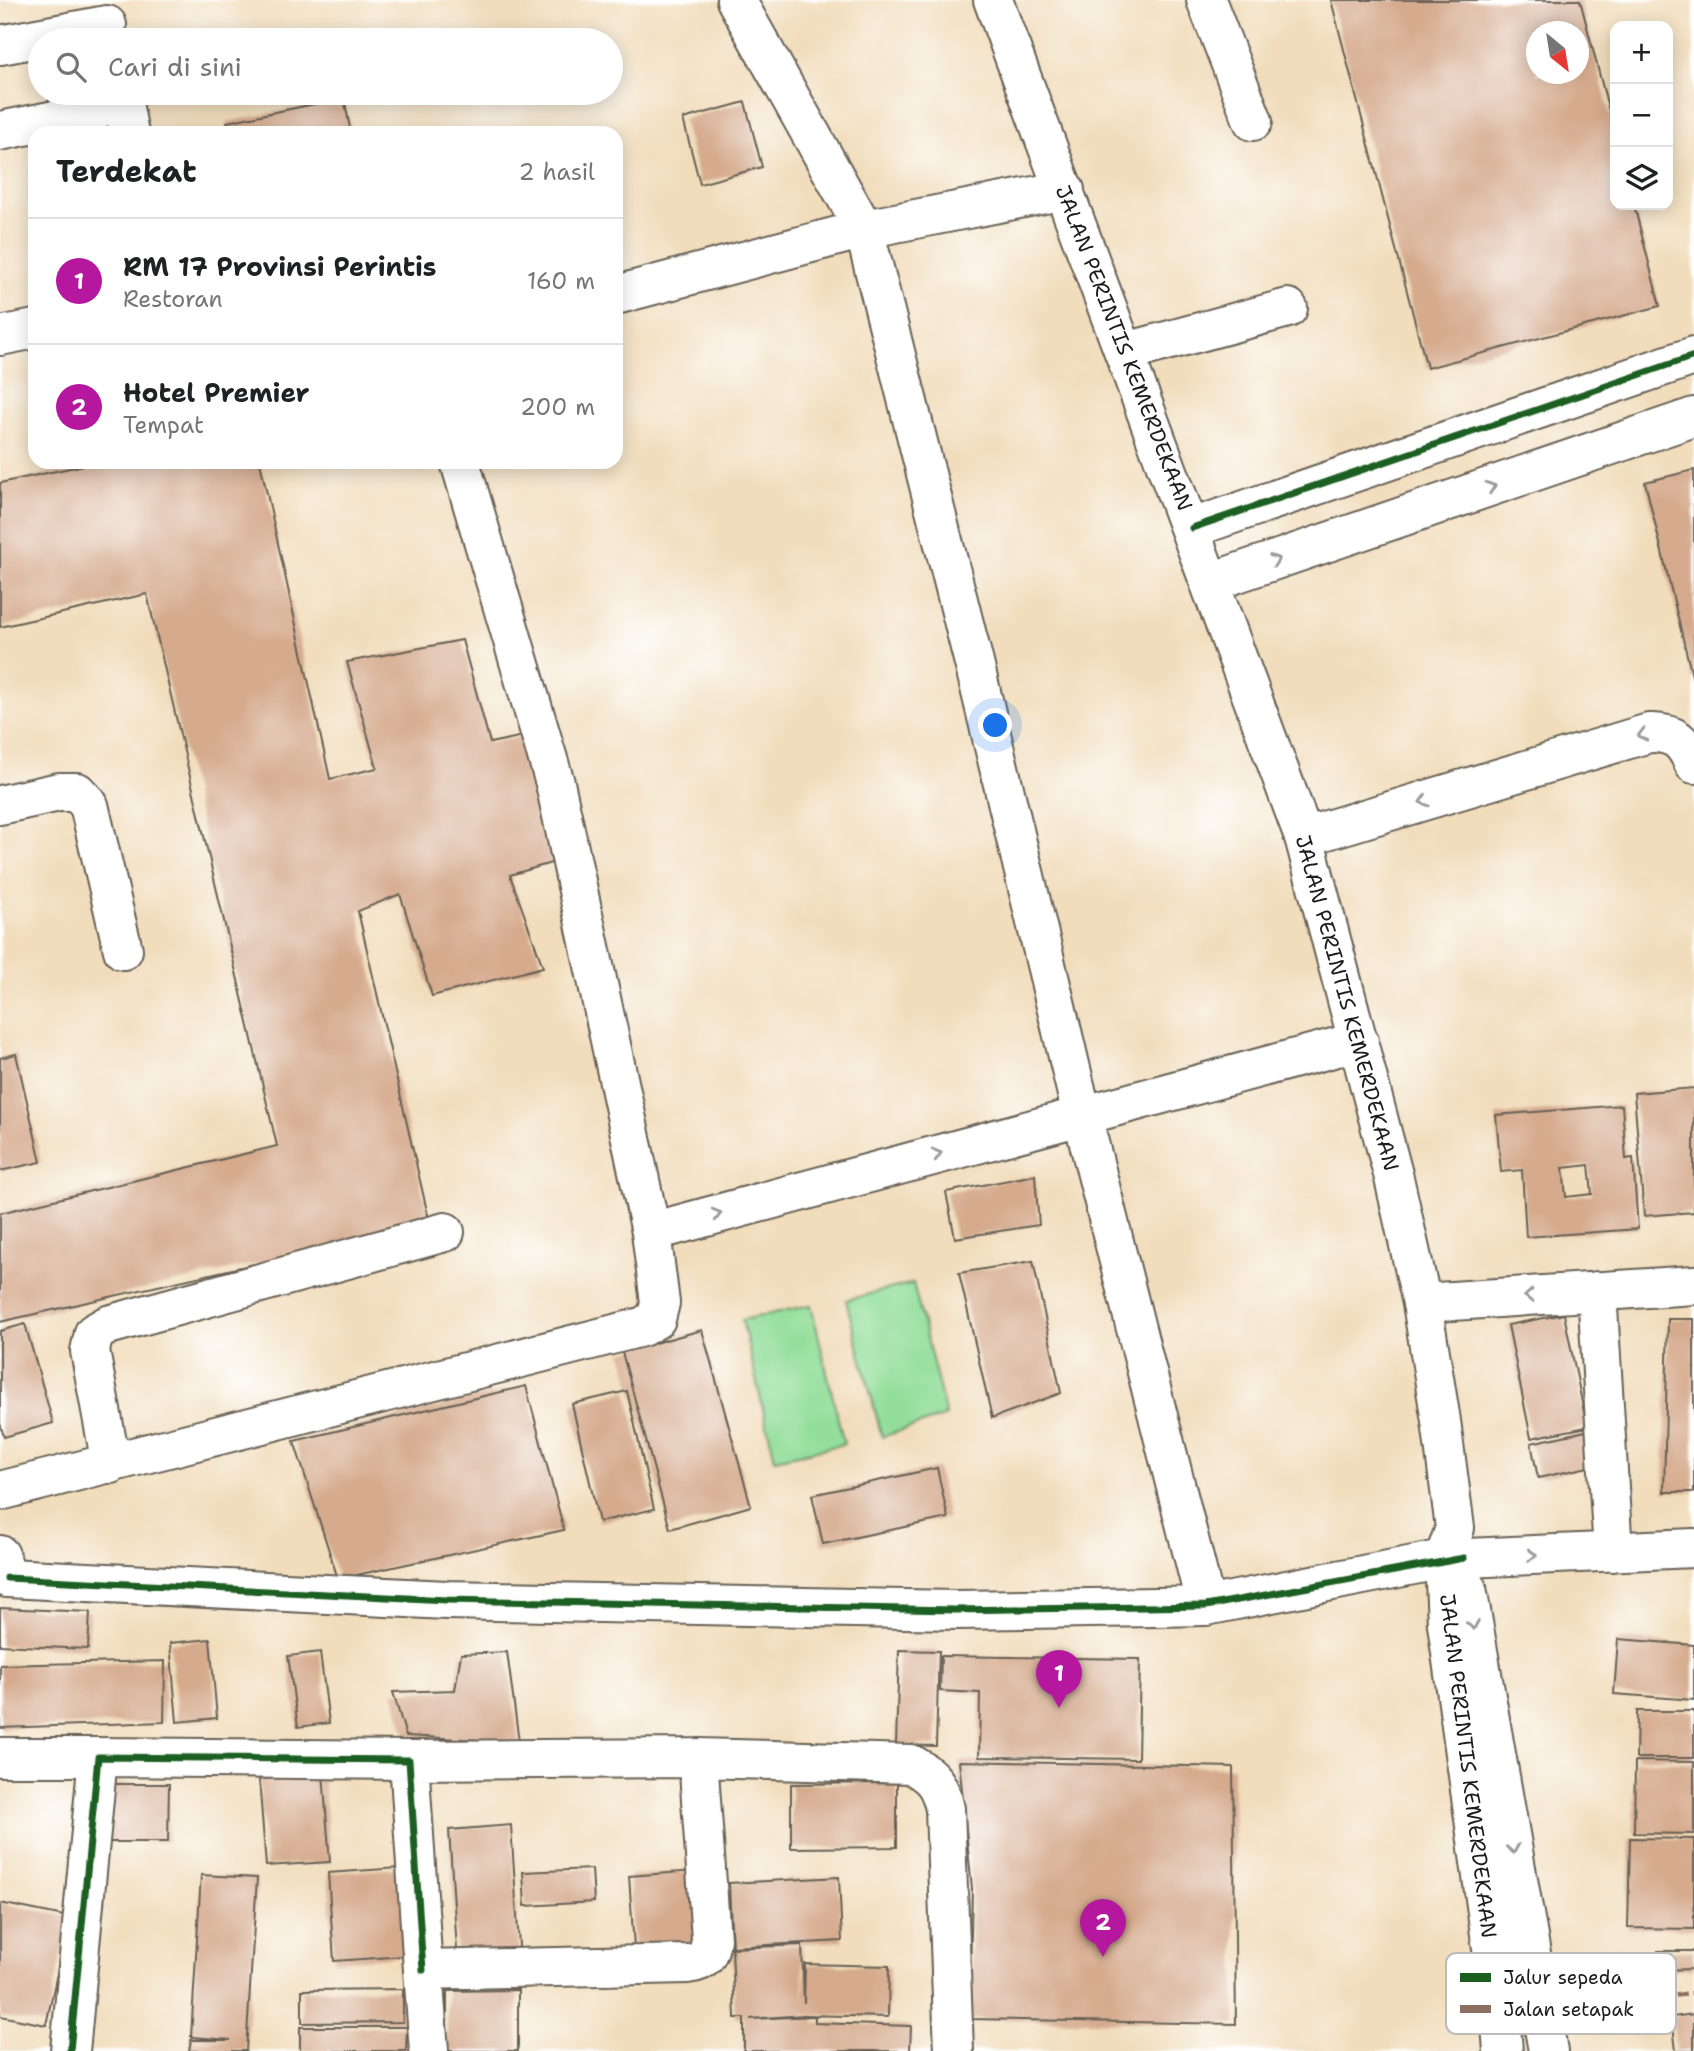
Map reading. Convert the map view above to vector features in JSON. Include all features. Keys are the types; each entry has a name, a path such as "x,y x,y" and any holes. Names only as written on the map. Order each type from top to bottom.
{"main road":[{"path":"737,0 864,229 980,685 1082,1115 1206,1606"},
{"name":"JALAN PERINTIS KEMERDEKAAN","path":"993,0 1192,528 1304,837 1359,1041 1422,1303 1454,1548 1530,1953"},
{"path":"1206,0 1252,121"},
{"path":"78,28 106,22"},
{"path":"0,45 28,39"},
{"path":"0,131 96,105"},
{"path":"109,105 124,126"},
{"path":"623,293 864,229 1065,190"},
{"path":"1126,352 1288,308"},
{"path":"0,337 28,331"},
{"path":"1192,528 1694,355"},
{"path":"1211,582 1694,417"},
{"path":"0,1491 642,1327 656,1319 660,1303 651,1232 555,783 462,469"},
{"path":"1304,837 1649,733 1664,732 1678,738 1694,764"},
{"path":"0,805 68,792 77,792 89,804 123,950"},
{"path":"651,1232 1359,1041"},
{"path":"111,1464 90,1351 94,1334 108,1325 445,1232"},
{"path":"1422,1303 1694,1285"},
{"path":"1597,1291 1613,1552"},
{"path":"3,1567 475,1600 955,1610 1206,1606 1454,1548 1613,1552 1694,1548"},
{"name":"JALAN PERINTIS KEMERDEKAAN","path":"1454,1548 1447,1624 1493,1953"},
{"path":"0,1758 698,1759 911,1764 930,1774 940,1787 945,1809 954,2051"},
{"path":"70,2051 98,1758"},
{"path":"423,1970 700,1963 709,1954 711,1939 698,1759"},
{"path":"409,1760 429,2051"}],"green space":[{"path":"913,1283 946,1416 882,1437 846,1300"},
{"path":"811,1305 844,1444 775,1459 742,1320"}],"building":[{"path":"1331,0 1580,0 1585,21 1526,21 1526,84 1589,84 1589,34 1610,115 1610,210 1635,210 1660,306 1427,368"},
{"path":"745,102 762,167 700,184 683,119"},
{"path":"310,105 345,105 350,126 228,126 227,122"},
{"path":"65,469 262,469 330,779 377,768 347,662 462,640 490,743 533,734 565,859 510,875 543,967 432,996 400,894 358,911 430,1224 0,1322 0,1213 277,1146 147,594 0,627 0,483"},
{"path":"1694,470 1694,680 1693,680 1645,482"},
{"path":"16,1054 41,1162 0,1171 0,1058"},
{"path":"1694,1088 1694,1212 1644,1216 1634,1093"},
{"path":"1622,1105 1626,1159 1633,1158 1638,1229 1526,1237 1522,1170 1501,1172 1496,1115","holes":["1589,1165 1592,1194 1566,1197 1563,1168"]},
{"path":"1035,1175 1039,1225 955,1238 946,1192"},
{"path":"1033,1261 1061,1393 992,1418 959,1273"},
{"path":"1564,1314 1587,1427 1531,1438 1508,1325"},
{"path":"1668,1319 1694,1319 1694,1492 1664,1492"},
{"path":"25,1324 53,1423 4,1437 0,1423 0,1331"},
{"path":"702,1330 751,1506 670,1529 622,1352"},
{"path":"526,1386 564,1530 338,1579 294,1441"},
{"path":"627,1391 654,1509 599,1522 572,1404"},
{"path":"1586,1431 1593,1466 1538,1478 1531,1443"},
{"path":"937,1468 948,1518 823,1544 812,1495"},
{"path":"0,1608 90,1612 88,1649 0,1645"},
{"path":"210,1639 217,1718 177,1722 170,1643"},
{"path":"1618,1639 1694,1645 1694,1700 1614,1694"},
{"path":"899,1650 939,1651 936,1746 896,1745"},
{"path":"320,1652 329,1723 298,1727 288,1656"},
{"path":"507,1652 519,1742 406,1736 393,1692 455,1690 461,1654"},
{"path":"941,1656 1140,1659 1138,1759 979,1757 980,1693 940,1691"},
{"path":"165,1661 164,1722 0,1728 0,1665"},
{"path":"1637,1711 1694,1711 1694,1758 1636,1758"},
{"path":"959,1761 1233,1767 1236,2024 969,2019 972,1888"},
{"path":"1635,1761 1694,1762 1694,1834 1634,1833"},
{"path":"323,1774 330,1862 266,1866 259,1779"},
{"path":"897,1783 897,1847 791,1848 791,1784"},
{"path":"107,1784 169,1784 168,1842 106,1842"},
{"path":"511,1825 520,1961 458,1965 449,1830"},
{"path":"1630,1838 1694,1839 1694,1929 1628,1928"},
{"path":"399,1868 405,1956 334,1961 328,1873"},
{"path":"592,1869 594,1902 525,1906 523,1872"},
{"path":"695,1871 701,1957 635,1962 629,1876"},
{"path":"201,1875 257,1878 246,2051 189,2051 191,2040 231,2040 191,2037"},
{"path":"839,1877 842,1941 732,1947 729,1883"},
{"path":"0,1903 69,1917 46,2025 0,2016"},
{"path":"802,1945 804,2003 805,1964 889,1966 888,2017 804,2015 750,2019 815,2016 815,2023 911,2026 910,2051 744,2051 744,2018 735,2018 732,1948"},
{"path":"1694,1951 1694,1969 1676,1970 1676,1953 1658,1953"},
{"path":"403,1989 403,2022 302,2023 302,1990"},
{"path":"518,1990 518,2051 447,2051 447,1991"},
{"path":"1694,2014 1694,2051 1676,2051 1676,2016"},
{"path":"300,2027 407,2027 406,2051 300,2051"}],"marked path":[{"path":"1676,1995 1694,1993"}],"cycle path":[{"path":"1192,528 1694,356"},
{"path":"7,1578 447,1600 955,1610 1206,1606 1464,1558"},
{"path":"70,2051 98,1757 409,1760 423,1970"}],"place":[{"name":"RM 17 Provinsi Perintis","path":"1059,1708"},
{"name":"Hotel Premier","path":"1103,1957"}]}
